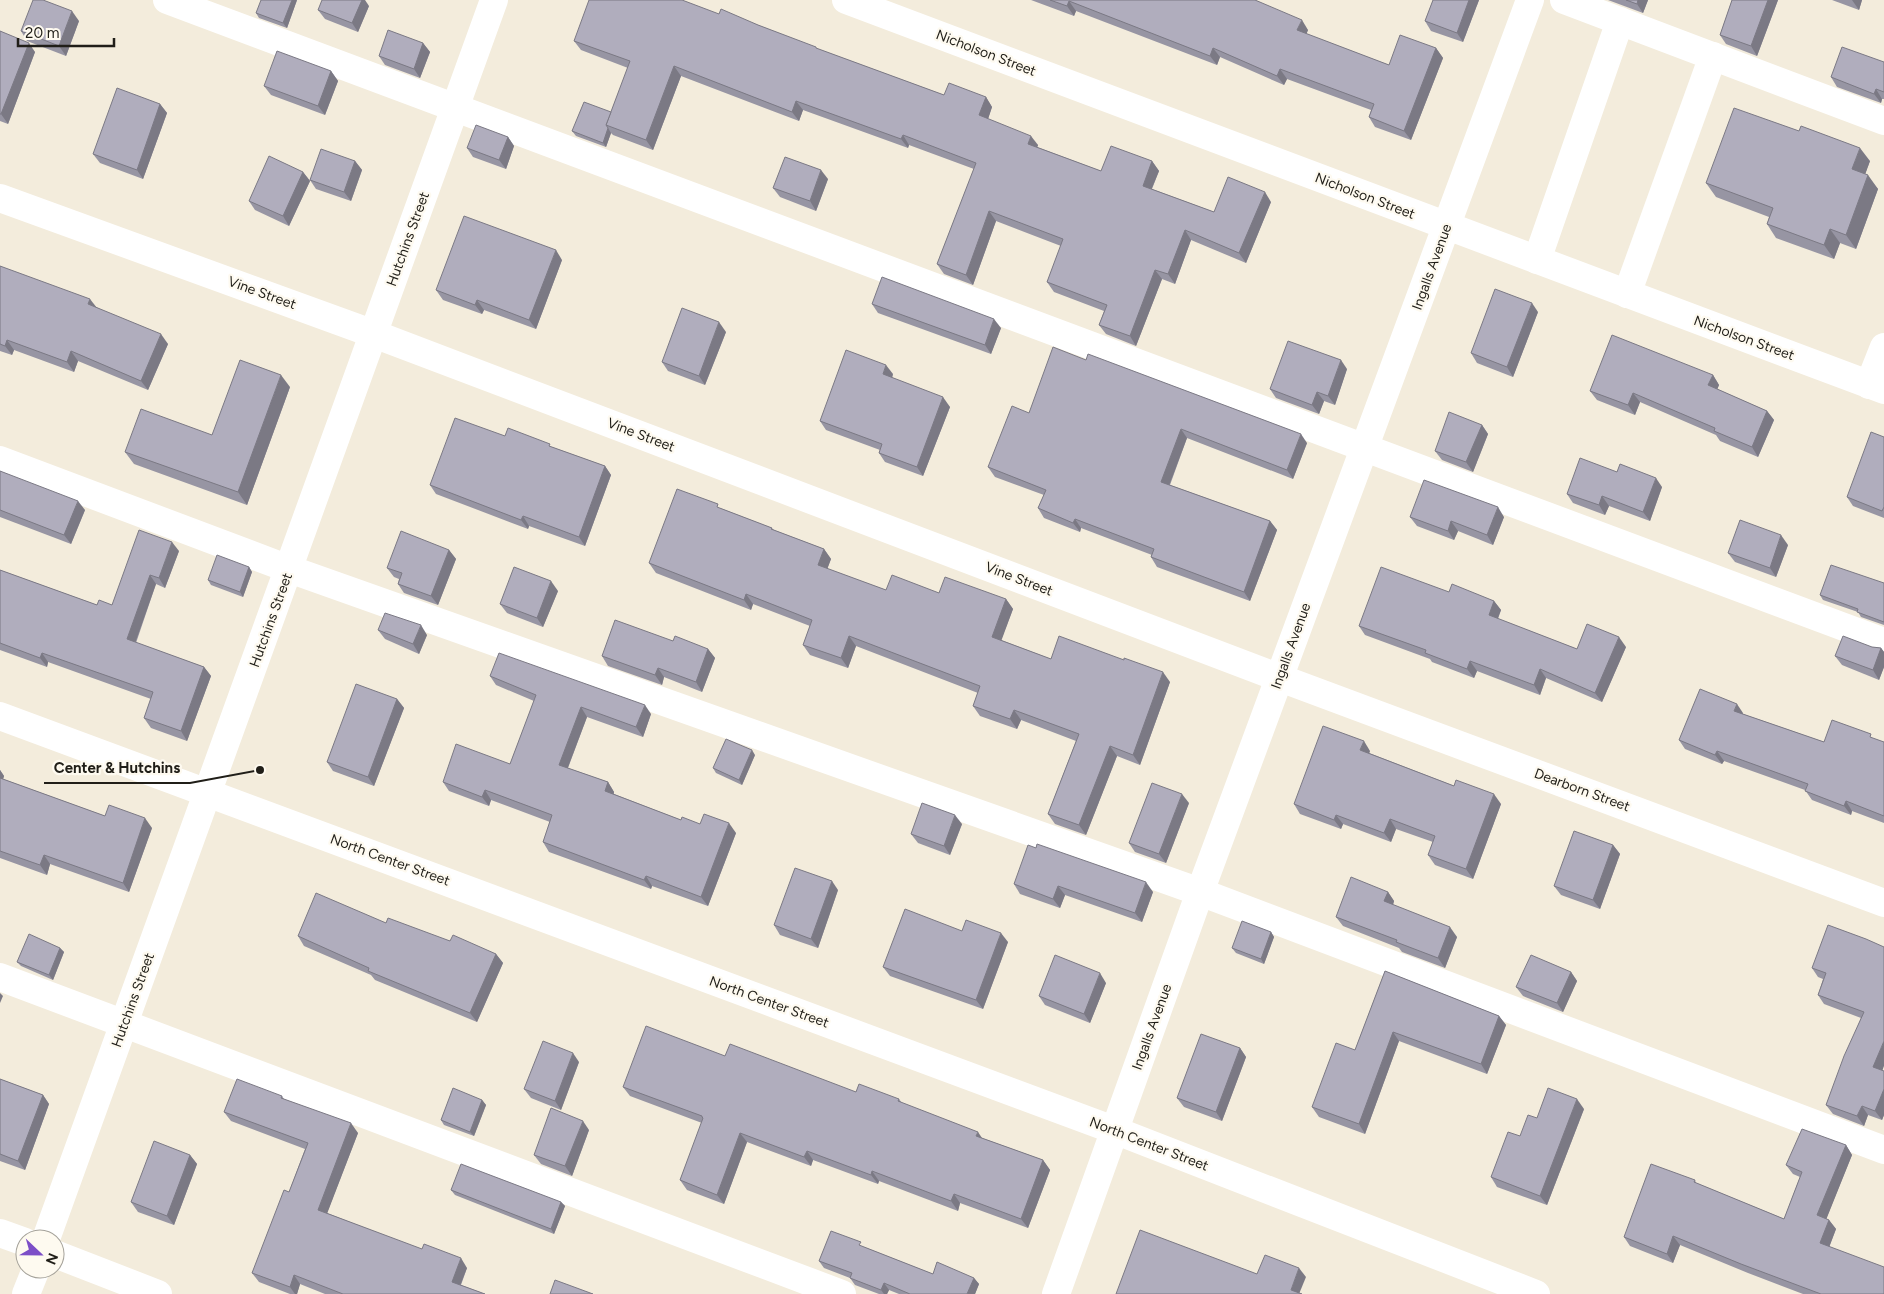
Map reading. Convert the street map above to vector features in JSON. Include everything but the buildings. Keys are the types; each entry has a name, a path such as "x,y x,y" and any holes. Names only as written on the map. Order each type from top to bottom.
{"street":[{"path":"167,0 1884,642"},
{"name":"Hutchins Street","path":"50,1229 494,0"},
{"name":"Nicholson Street","path":"846,0 1877,387"},
{"name":"Ingalls Avenue","path":"1056,1294 1200,892 1530,0"},
{"path":"1564,0 1884,121"},
{"path":"1536,260 1620,21"},
{"path":"1628,294 1713,56"},
{"name":"Vine Street","path":"0,198 374,334 1280,678"},
{"path":"1877,387 1884,346"},
{"path":"0,460 289,569 1200,892 1884,1150"},
{"name":"Dearborn Street","path":"1280,678 1884,903"},
{"name":"North Center Street","path":"0,716 1114,1130 1536,1294"},
{"path":"0,977 842,1294"},
{"path":"0,1233 15,1238"},
{"path":"65,1258 158,1294"},
{"path":"26,1294 32,1279"}],"place":[{"name":"Center & Hutchins","path":"260,770"}]}
